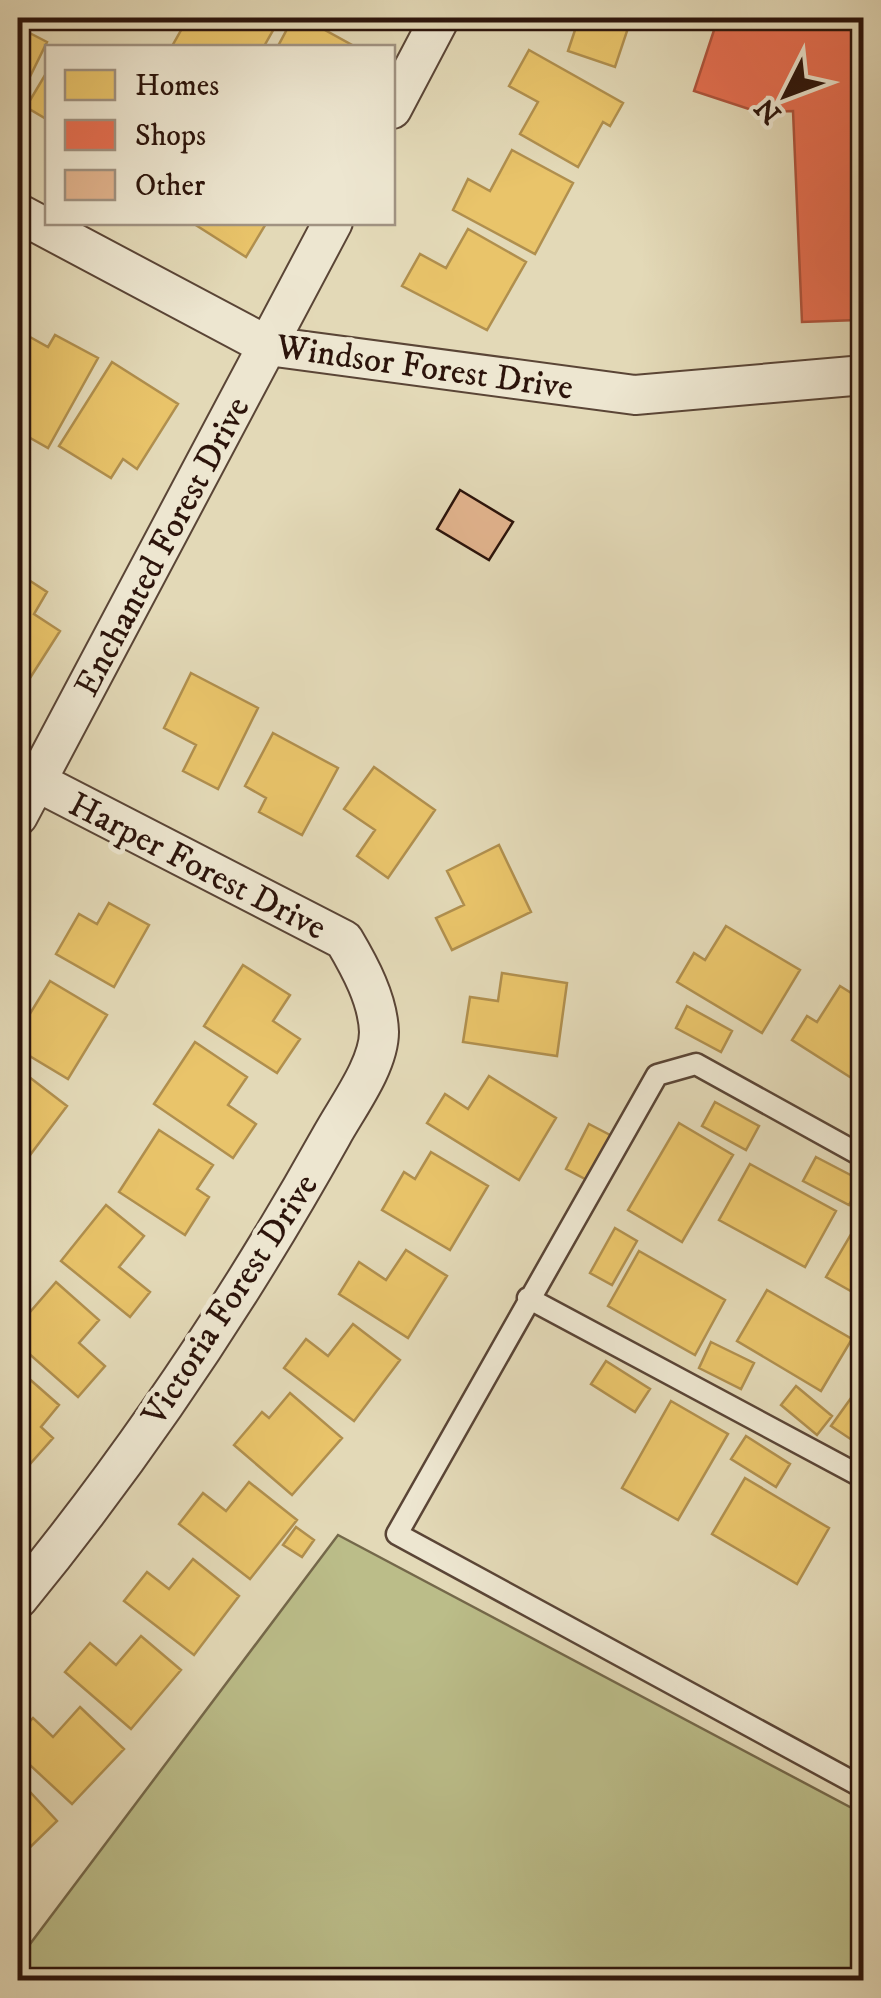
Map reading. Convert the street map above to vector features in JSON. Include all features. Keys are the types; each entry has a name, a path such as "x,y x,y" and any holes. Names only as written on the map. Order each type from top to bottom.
{"street":[{"path":"395,103 440,18"},
{"name":"Windsor Forest Drive","path":"18,213 268,346 635,395 864,375"},
{"name":"Enchanted Forest Drive","path":"18,816 26,776 268,346 331,225"},
{"name":"Harper Forest Drive","path":"26,776 344,940 364,974"},
{"name":"Victoria Forest Drive","path":"18,1600 74,1531 176,1388 307,1180 364,1076 379,1033 364,974"}],"lane":[{"path":"864,1156 696,1064 657,1075 397,1534 864,1788"},
{"path":"528,1298 864,1478"}],"green space":[{"path":"338,1535 863,1814 863,1980 18,1980 18,1960"}],"building: Homes":[{"path":"188,18 280,18 265,45 173,45"},
{"path":"293,18 303,18 352,45 279,45"},
{"path":"579,18 647,18 644,27 630,22 615,67 568,51"},
{"path":"18,27 47,42 18,101"},
{"path":"529,50 623,103 610,126 603,122 578,167 520,134 538,102 509,86"},
{"path":"45,75 45,118 26,107"},
{"path":"512,150 573,183 535,254 453,210 468,179 490,191"},
{"path":"196,225 265,225 246,257"},
{"path":"468,229 526,262 487,330 402,286 420,254 446,268"},
{"path":"21,332 48,347 55,335 98,358 48,448 18,431"},
{"path":"112,362 178,404 137,469 123,459 111,478 59,446"},
{"path":"18,573 47,592 34,614 60,631 23,689 18,686"},
{"path":"191,673 258,708 218,789 183,771 196,745 164,728"},
{"path":"273,733 338,768 302,835 259,812 266,798 245,786"},
{"path":"374,767 435,810 388,878 357,856 375,830 344,809"},
{"path":"499,845 531,912 452,950 436,918 464,905 447,871"},
{"path":"109,903 149,925 114,987 56,954 79,914 97,924"},
{"path":"726,926 800,970 762,1033 677,982 694,953 705,960"},
{"path":"243,965 290,995 273,1021 300,1039 277,1073 204,1026"},
{"path":"502,973 567,983 557,1056 463,1042 470,997 498,1001"},
{"path":"50,981 107,1015 68,1079 18,1049 18,1010 28,1017"},
{"path":"840,986 864,1001 864,1086 792,1040 807,1016 817,1022"},
{"path":"687,1006 732,1031 721,1052 676,1028"},
{"path":"195,1042 247,1077 228,1105 256,1124 233,1158 154,1104"},
{"path":"20,1070 67,1106 21,1167 18,1164"},
{"path":"489,1076 556,1118 519,1180 427,1123 445,1094 468,1109"},
{"path":"715,1102 759,1126 746,1150 702,1126"},
{"path":"679,1123 733,1155 682,1242 628,1210"},
{"path":"589,1124 612,1136 589,1181 566,1169"},
{"path":"159,1130 213,1165 197,1189 209,1197 185,1235 119,1192"},
{"path":"431,1152 488,1186 450,1250 382,1210 404,1172 415,1179"},
{"path":"816,1157 862,1181 849,1205 803,1181"},
{"path":"750,1164 836,1211 805,1267 719,1220"},
{"path":"106,1205 144,1236 119,1267 150,1292 130,1317 61,1261"},
{"path":"864,1212 864,1297 863,1298 826,1277"},
{"path":"615,1228 637,1241 612,1285 590,1273"},
{"path":"406,1250 447,1276 408,1338 339,1294 359,1262 386,1280"},
{"path":"639,1251 725,1300 695,1355 608,1306"},
{"path":"56,1282 99,1320 79,1343 105,1366 78,1397 18,1344 18,1326"},
{"path":"767,1290 852,1339 821,1391 737,1341"},
{"path":"353,1324 400,1360 354,1421 284,1368 306,1339 328,1356"},
{"path":"711,1342 754,1363 741,1389 699,1368"},
{"path":"606,1361 650,1389 635,1412 591,1384"},
{"path":"18,1369 59,1405 41,1427 53,1438 23,1472 18,1467"},
{"path":"864,1380 864,1448 831,1426"},
{"path":"796,1386 832,1416 817,1435 781,1405"},
{"path":"290,1393 342,1438 292,1495 234,1445 262,1412 269,1418"},
{"path":"671,1401 728,1434 678,1520 622,1488"},
{"path":"746,1436 790,1464 776,1487 731,1459"},
{"path":"745,1478 829,1528 797,1584 712,1534"},
{"path":"249,1482 297,1520 250,1579 179,1524 203,1493 226,1511"},
{"path":"296,1527 314,1540 302,1557 283,1545"},
{"path":"193,1559 239,1596 194,1655 124,1601 147,1572 169,1589"},
{"path":"141,1636 181,1670 131,1729 65,1672 90,1643 116,1665"},
{"path":"80,1707 124,1749 72,1804 18,1754 18,1734 33,1718 53,1737"},
{"path":"18,1779 57,1821 18,1859"}],"building: Shops":[{"path":"718,18 851,18 858,173 852,192 857,320 802,322 793,111 758,112 694,91"}],"building: Other":[{"path":"460,490 513,522 489,560 437,529"}]}
